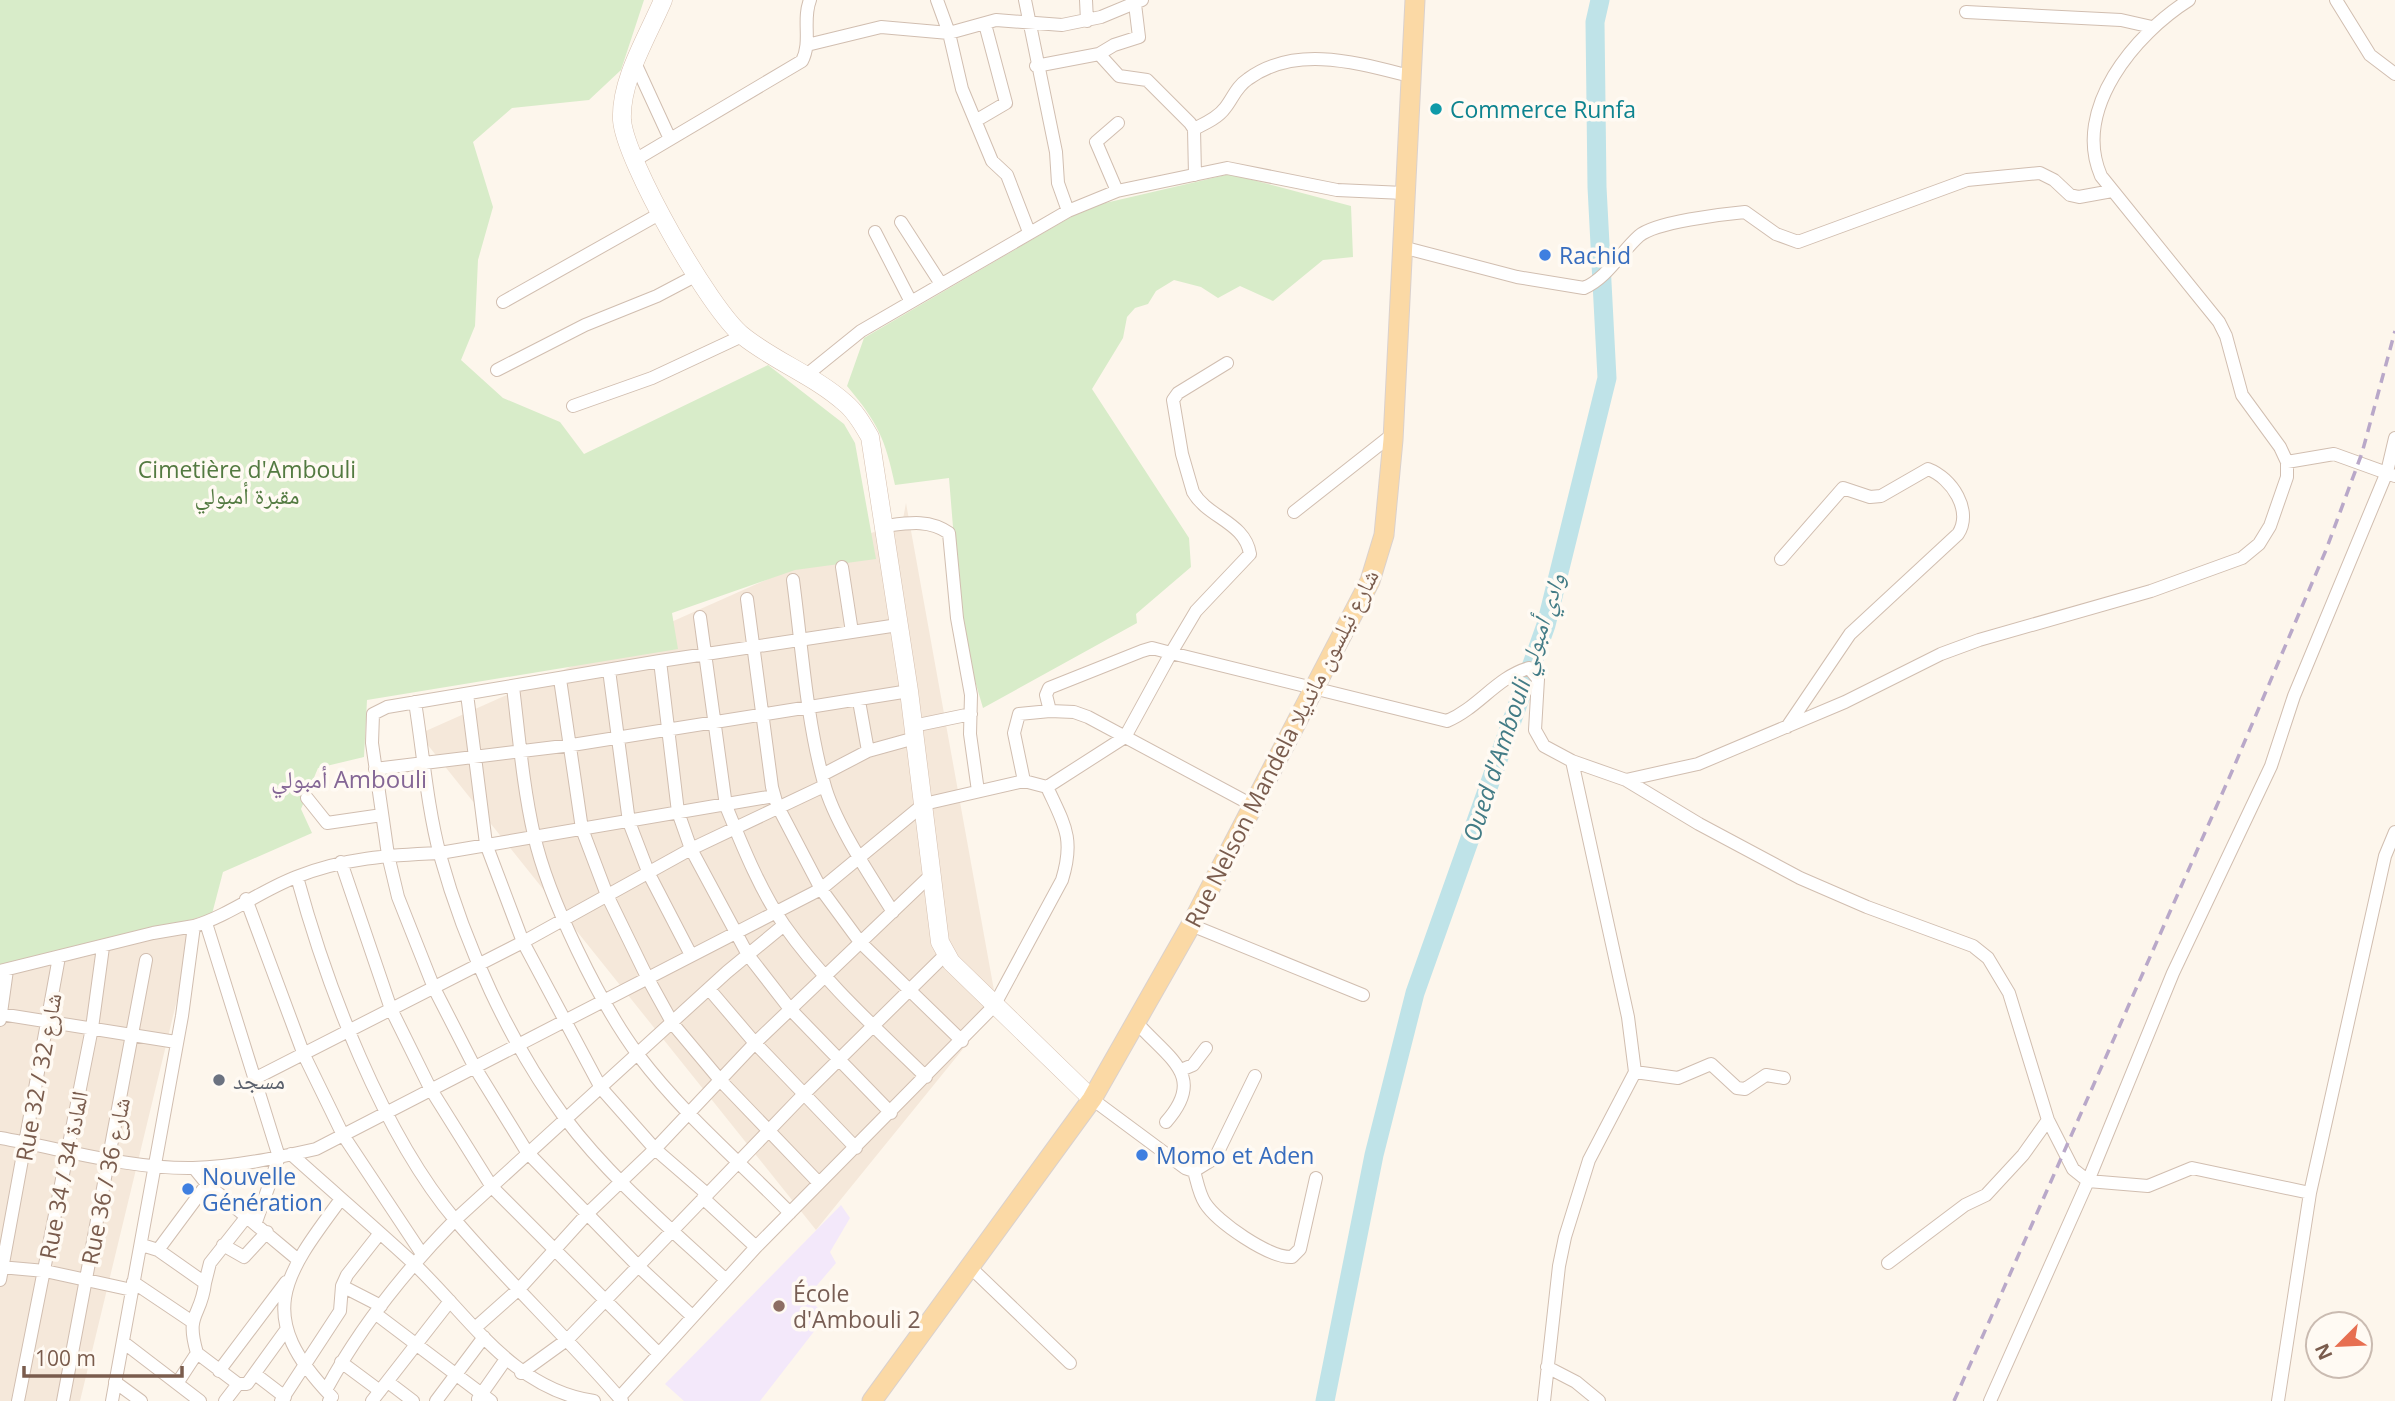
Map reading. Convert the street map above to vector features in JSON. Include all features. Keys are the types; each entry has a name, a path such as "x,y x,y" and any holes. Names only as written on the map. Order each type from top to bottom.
{"main road":[{"name":"Rue Nelson Mandela شارع نيلسون مانديلا","path":"872,1401 968,1265 1092,1099 1191,925 1370,581 1384,535 1393,434 1415,0"}],"street":[{"path":"663,0 626,90 622,121 635,160 695,276 728,323 742,336 846,403 870,437 909,691 940,942 945,955 994,1006 1092,1099 1185,1168 1194,1171"},
{"path":"635,160 802,61 807,45 805,26 810,0"},
{"path":"937,0 949,33 962,89 992,161 1007,175 1029,232"},
{"path":"1025,0 1036,66 1056,152 1058,183 1068,211"},
{"path":"1086,0 1087,21"},
{"path":"1626,780 1698,764 1787,727 1954,650 2151,591 2242,558 2259,544 2270,526 2287,477 2287,462 2242,395 2227,336 2219,322 2112,191 2095,163 2092,149 2096,120 2109,87 2152,27 2189,0"},
{"path":"2336,0 2370,55 2395,74"},
{"path":"807,45 881,27 949,33 996,20 1062,24 1087,21 1138,2 1139,37 1114,45 1099,54 1036,66"},
{"path":"1966,12 2121,20 2152,27"},
{"path":"977,120 1006,103 985,24"},
{"path":"1099,54 1119,76 1147,80 1167,97 1194,130 1195,175"},
{"path":"1194,130 1221,113 1235,90 1246,80 1279,64 1304,59 1347,61 1410,76"},
{"path":"636,65 670,139"},
{"path":"1117,191 1096,142 1118,123"},
{"path":"804,377 861,331 1029,232 1068,211 1117,191 1227,167 1244,168 1337,190 1404,193"},
{"path":"1402,247 1517,277 1584,288 1597,281 1639,236 1654,228 1745,212 1776,234 1798,242 1966,180 2040,173 2054,180 2070,195 2078,197 2112,191"},
{"path":"503,302 661,213"},
{"path":"901,222 941,284"},
{"path":"876,232 911,302"},
{"path":"497,370 585,325 657,296 695,276"},
{"path":"573,406 652,378 742,336"},
{"path":"0,1138 155,1166 194,1168 285,1156 316,1149 821,888 924,804 1024,781 1047,787 1125,737 1196,611 1250,554 1241,533 1198,501 1187,476 1174,415 1173,400 1178,393 1227,363"},
{"path":"1294,512 1393,434"},
{"path":"1990,1401 2088,1181 2173,973 2271,766 2294,696 2391,474 2395,438"},
{"path":"2287,462 2334,454 2391,474"},
{"path":"1781,559 1843,488 1850,488 1870,497 1881,496 1928,469 1938,473 1959,499 1965,513 1964,524 1958,534 1850,634 1787,727"},
{"path":"885,526 916,522 939,526 949,533 978,791"},
{"path":"842,567 852,632"},
{"path":"793,580 810,708 823,780 859,859 892,912"},
{"path":"747,599 776,801 821,888 860,942 962,1041"},
{"path":"700,617 726,806 776,912 825,976 926,1077"},
{"path":"692,1316 637,1265 527,1152 474,1066 435,988 398,897 388,855 375,769 373,714 387,707 415,702 898,625"},
{"path":"1050,711 1046,695 1049,688 1152,648 1447,721 1466,713 1511,673 1529,668 1538,679 1538,740 1572,761 1626,780 1699,824 1800,878 1867,908 1973,946 1988,958 2009,993 2048,1120 2073,1169 2088,1181 2148,1186 2192,1168 2310,1193"},
{"path":"660,661 678,812 691,849 748,955 790,1009 891,1113"},
{"path":"609,670 629,822 649,874 691,955"},
{"path":"560,679 572,745 582,829 607,895 647,977 673,1024 720,1080 819,1183"},
{"path":"513,687 534,836 563,919 604,999 638,1055 688,1114 790,1213"},
{"path":"375,769 572,745 619,735 859,701 909,691"},
{"path":"467,694 485,844 523,942 563,1020 601,1088 655,1149 756,1247"},
{"path":"859,701 868,751"},
{"path":"415,702 440,853 477,966 566,1119 622,1182 726,1280"},
{"path":"1024,781 1014,722 1019,714 1074,712 1254,806"},
{"path":"254,1079 523,942 691,849 735,828 776,801 823,780 868,751 914,732 971,714"},
{"path":"1544,1401 1559,1266 1565,1237 1589,1160 1635,1072 1628,1017 1572,761"},
{"path":"297,877 321,961 387,1112 455,1220 568,1339 620,1399 658,1353 756,1247 994,1006 1062,880 1069,857 1068,834 1047,787"},
{"path":"307,798 327,823 382,814"},
{"path":"176,1042 0,1016 4,970 153,933 200,925 297,877 341,862 388,855 440,853 678,812 776,801"},
{"path":"2278,1401 2310,1193 2385,856 2395,832"},
{"path":"341,862 391,1009 430,1088 492,1187 658,1353"},
{"path":"436,1401 455,1375 479,1332 587,1214 655,1149 755,1043 931,876"},
{"path":"246,900 304,1055 344,1135 418,1259 450,1301 521,1373 551,1390 585,1400"},
{"path":"111,1401 200,925"},
{"path":"200,925 254,1079 285,1156 380,1233 418,1259"},
{"path":"331,1397 341,1362 418,1259 455,1220 709,989 785,925"},
{"path":"1191,925 1363,995"},
{"name":"Rue 34 / المادة 34","path":"18,1401 92,1028 103,947"},
{"path":"521,1373 568,1339 604,1298 804,1094 945,955"},
{"name":"Rue 32 / شارع 32","path":"1,1271 27,1143 59,957"},
{"name":"Rue 36 / شارع 36","path":"63,1401 146,960"},
{"path":"709,989 755,1043 856,1148"},
{"path":"1137,1023 1181,1070 1186,1091 1177,1109 1166,1122"},
{"path":"1181,1070 1193,1065 1206,1048"},
{"path":"1635,1072 1678,1079 1711,1064 1737,1088 1745,1089 1766,1076 1784,1078"},
{"path":"1194,1171 1215,1158 1255,1076"},
{"path":"1888,1263 1965,1205 1986,1195 2023,1155 2048,1120"},
{"path":"285,1156 252,1218 223,1245 210,1263 204,1296 191,1321 197,1353 238,1384 247,1384 286,1329"},
{"path":"194,1168 207,1184 252,1218 297,1259"},
{"path":"1194,1171 1205,1202 1261,1250 1279,1258 1292,1257 1300,1250 1316,1178"},
{"path":"158,1250 207,1184"},
{"path":"331,1397 305,1369 286,1329 283,1309 288,1280 297,1259 341,1199"},
{"path":"223,1245 244,1257 267,1232"},
{"path":"255,1374 283,1399 305,1369 340,1311 342,1286 347,1275 380,1233"},
{"path":"142,1245 158,1250 205,1283"},
{"path":"968,1265 1070,1363"},
{"path":"1,1271 45,1271 132,1286 191,1321"},
{"path":"219,1371 288,1280"},
{"path":"342,1286 378,1310 415,1345 483,1399 506,1359"},
{"path":"380,1391 450,1301"},
{"path":"123,1342 201,1401"},
{"path":"178,1382 197,1353"},
{"path":"341,1362 380,1391 413,1401"},
{"path":"1547,1367 1576,1382 1599,1401"},
{"path":"115,1382 141,1401"},
{"path":"225,1401 238,1384"}],"shaded area":[{"path":"906,503 997,1007 816,1230 419,734 903,519"},
{"path":"197,917 80,1401 0,1401 0,926"},
{"name":"École d'Ambouli 2","path":"841,1205 850,1218 830,1252 836,1263 807,1297 826,1316 760,1401 684,1401 665,1384"}],"green space":[{"name":"Cimetière d'Ambouli مقبرة أمبولي","path":"0,0 644,0 621,70 589,100 512,108 473,142 493,207 478,260 475,326 461,360 503,398 560,422 584,454 768,365 844,424 855,443 876,559 795,570 672,613 678,649 367,700 364,757 318,768 301,809 312,833 223,872 212,914 0,969"},
{"path":"1230,174 1351,206 1353,257 1323,260 1273,301 1240,286 1218,298 1201,287 1174,280 1156,291 1148,304 1135,308 1127,317 1123,338 1092,389 1189,538 1191,567 1136,614 1137,623 983,708 962,637 949,478 895,485 879,432 847,386 864,338 1088,207"}],"waterway":[{"name":"Oued d'Ambouli وادي أمبولي","path":"1325,1401 1374,1155 1415,993 1546,625 1607,378 1597,187 1595,22 1600,0"}],"railway":[{"path":"1954,1401 2233,769 2326,550 2362,453 2395,331"}],"place":[{"name":"Commerce Runfa","path":"1436,109"},
{"name":"Rachid","path":"1545,255"},
{"name":"مسجد","path":"219,1080"},
{"name":"Momo et Aden","path":"1142,1155"},
{"name":"Nouvelle Génération","path":"188,1189"},
{"name":"École d'Ambouli 2","path":"779,1306"}],"district":[{"name":"أمبولي Ambouli","path":"349,778"}]}
